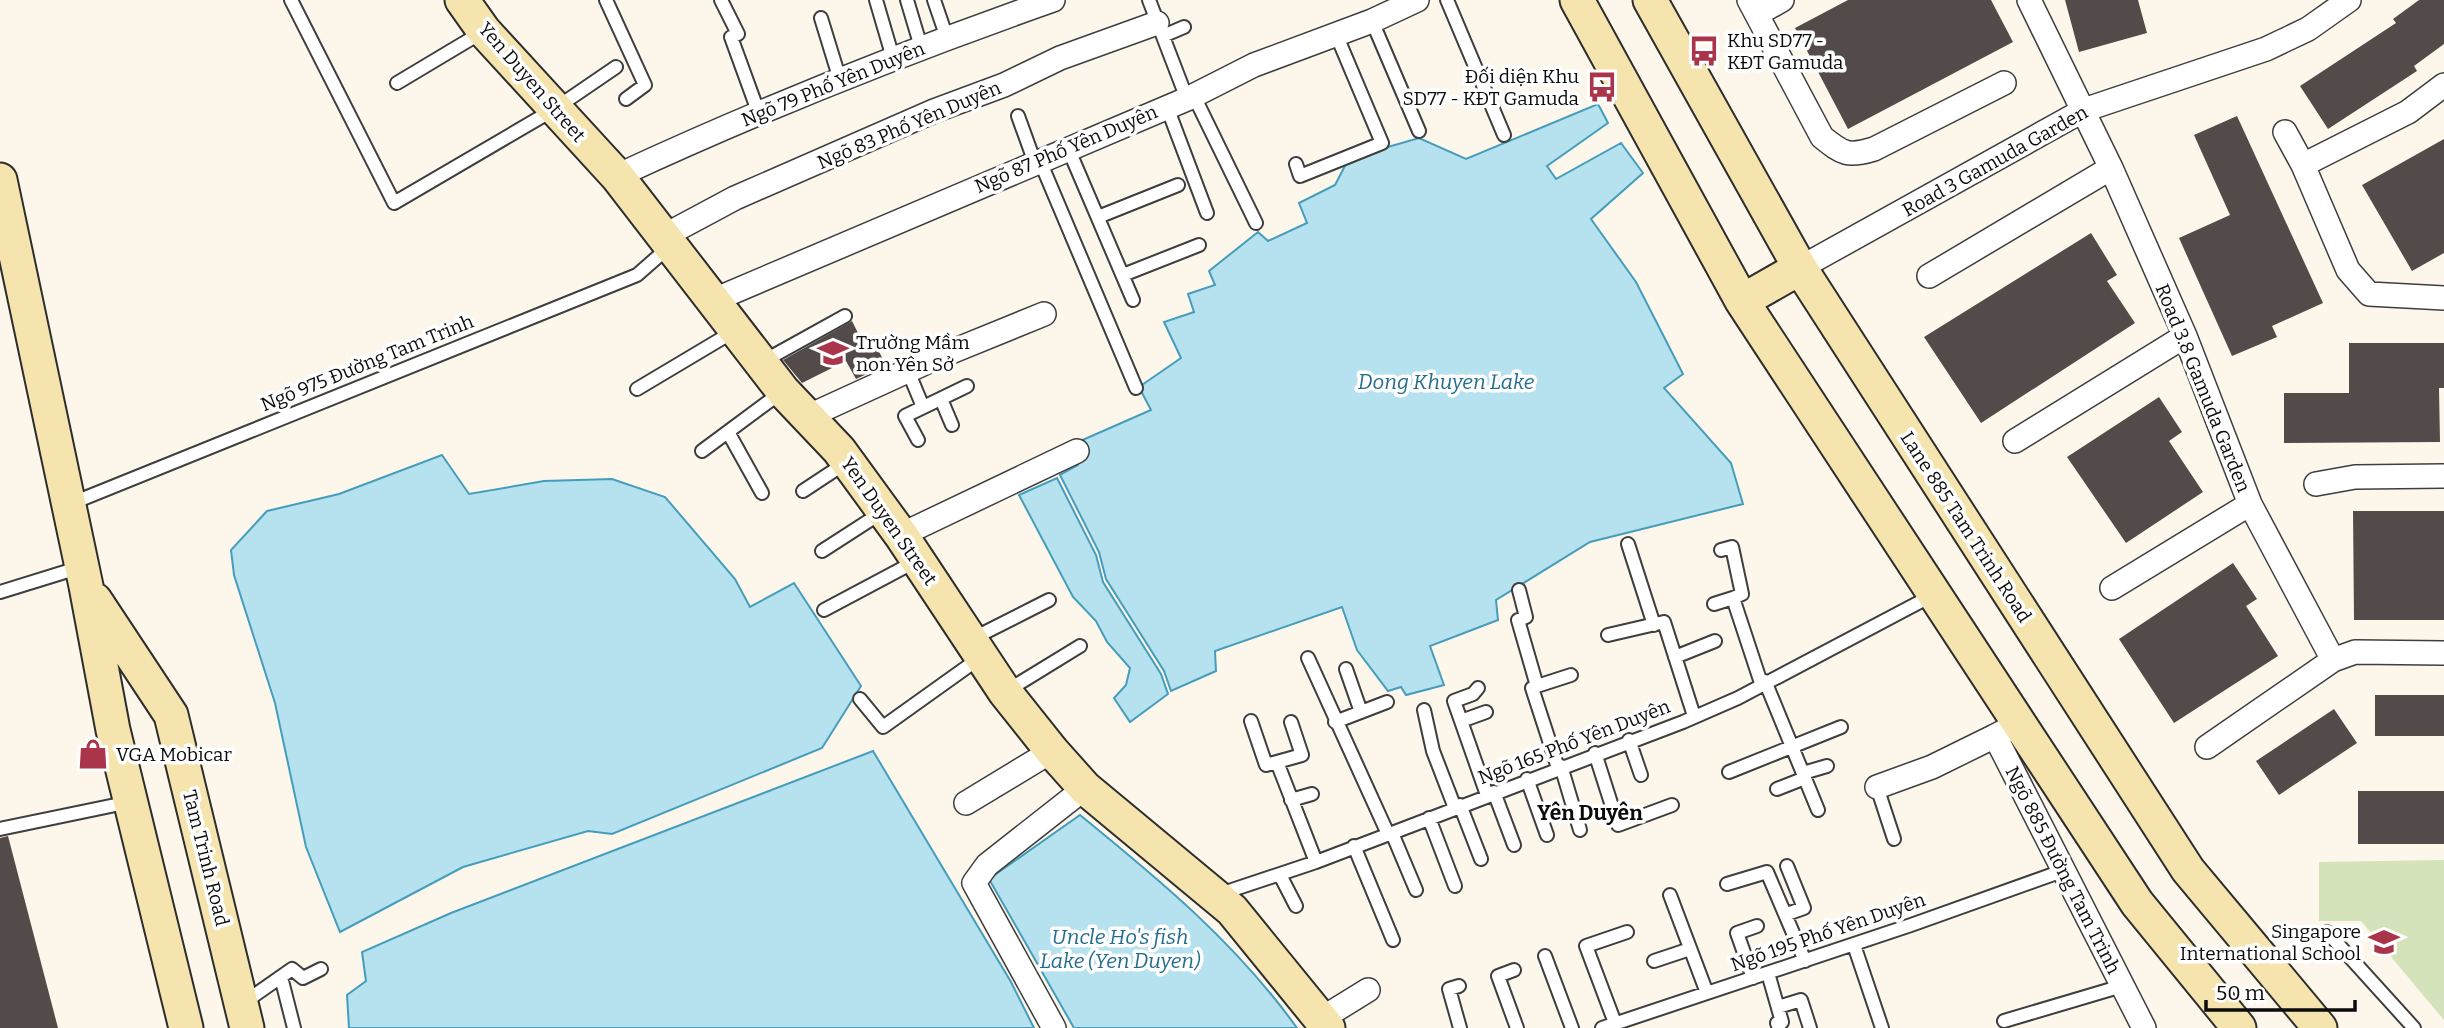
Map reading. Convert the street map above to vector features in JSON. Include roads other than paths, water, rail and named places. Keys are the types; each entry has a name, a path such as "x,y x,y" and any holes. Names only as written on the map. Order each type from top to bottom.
{"street":[{"name":"Yen Duyen Street","path":"462,0 484,31 617,176 783,391 848,461 901,535 974,649 1052,751 1085,788 1217,895 1295,983 1325,1023"},
{"name":"Ngõ 79 Phố Yên Duyên","path":"617,176 758,114 1026,4 1053,0"},
{"name":"Ngõ 87 Phố Yên Duyên","path":"714,300 1182,100 1254,65 1372,21 1417,0"},
{"path":"1577,0 1742,301 1933,595 2007,730 2137,903 2239,1028"},
{"name":"Lane 885 Tam Trinh Road","path":"1650,0 1800,268 2188,870 2320,1028"},
{"path":"1782,0 1753,7 1822,137 1836,149 1852,155 1874,149 2004,83"},
{"name":"Road 3.8 Gamuda Garden","path":"2029,0 2111,168 2185,336 2250,504 2333,660"},
{"name":"Road 3 Gamuda Garden","path":"1800,268 2084,110 2266,50 2308,29 2349,0"},
{"name":"Ngõ 83 Phố Yên Duyên","path":"667,240 735,198 934,111 1004,85 1060,58 1160,29"},
{"path":"2304,164 2407,112 2444,85"},
{"path":"2285,132 2304,164 2348,270 2358,285 2369,294 2439,295"},
{"path":"1929,276 2111,168"},
{"name":"Tam Trinh Road","path":"0,180 84,577 113,730 186,1028"},
{"path":"1742,301 1800,268"},
{"path":"808,416 1044,314"},
{"path":"2015,441 2185,336"},
{"path":"901,535 1077,451"},
{"path":"2316,484 2355,477 2444,476"},
{"path":"2112,588 2250,504"},
{"name":"Tam Trinh Road","path":"84,577 171,715 244,1016"},
{"path":"2207,747 2333,660 2355,652 2444,653"},
{"path":"1877,787 1932,767 2007,730"},
{"name":"Ngõ 885 Đường Tam Trinh","path":"2007,730 2065,870 2144,1028"},
{"path":"966,803 1052,751"},
{"path":"1054,1028 974,883 987,864 1085,788"},
{"path":"1325,1023 1368,990"}],"lane":[{"path":"291,0 394,203 554,110 615,67"},
{"path":"606,0 645,85 626,99"},
{"path":"721,0 738,34 731,37 758,114"},
{"path":"876,0 893,58"},
{"path":"907,0 921,47"},
{"path":"934,0 947,38"},
{"path":"1149,0 1182,100 1207,213"},
{"path":"1447,0 1504,135"},
{"path":"821,18 840,80"},
{"path":"1372,21 1419,131"},
{"path":"1160,29 1184,27"},
{"path":"397,83 484,31"},
{"path":"1296,164 1300,176 1382,143 1336,34"},
{"path":"1182,100 1256,223"},
{"path":"1018,116 1136,388"},
{"path":"1068,148 1133,300"},
{"path":"1098,217 1178,185"},
{"name":"Ngõ 975 Đường Tam Trinh","path":"69,504 636,275 667,240"},
{"path":"1123,275 1199,245"},
{"path":"761,362 845,316"},
{"path":"637,389 736,330"},
{"path":"908,371 923,407"},
{"path":"918,440 905,416 967,386"},
{"path":"702,451 783,391"},
{"path":"941,399 952,425"},
{"path":"728,432 762,493"},
{"path":"803,491 848,461"},
{"path":"822,551 901,535"},
{"path":"824,610 901,535"},
{"path":"1628,544 1654,625"},
{"path":"1714,604 1742,594 1732,547 1721,550"},
{"path":"0,592 84,577"},
{"path":"1519,590 1526,617 1518,620 1537,686"},
{"name":"Ngõ 165 Phố Yên Duyên","path":"1217,895 1316,862 1738,698 1763,682 1933,595"},
{"path":"1733,598 1763,682 1818,810"},
{"path":"860,699 883,727 974,649 1049,600"},
{"path":"1608,635 1664,622 1695,716"},
{"path":"1675,657 1715,641"},
{"path":"1005,692 1080,646"},
{"path":"1308,658 1335,722 1416,890"},
{"path":"1346,669 1361,712"},
{"path":"1571,676 1532,688 1580,830"},
{"path":"1478,688 1473,694 1454,701 1490,793 1514,845"},
{"path":"1335,722 1387,702"},
{"path":"1424,710 1433,751 1481,859"},
{"path":"1461,720 1486,712"},
{"path":"1251,721 1266,765 1302,755 1291,722"},
{"path":"1729,772 1840,727"},
{"path":"1629,740 1641,775"},
{"path":"1595,753 1618,825 1672,805"},
{"path":"1277,762 1316,862"},
{"path":"1777,789 1827,766"},
{"path":"1527,779 1547,835"},
{"path":"1877,787 1894,839"},
{"path":"1291,800 1312,793"},
{"path":"0,829 130,802"},
{"path":"1429,818 1455,886"},
{"path":"1354,846 1393,940"},
{"path":"1787,866 1804,908 1787,914"},
{"name":"Ngõ 195 Phố Yên Duyên","path":"1602,1028 1854,945 2065,870"},
{"path":"1727,884 1767,872 1805,961"},
{"path":"1280,875 1296,906"},
{"path":"1670,895 1707,993"},
{"path":"1753,978 1737,933 1757,926"},
{"path":"1615,1023 1586,946 1627,932"},
{"path":"2327,932 2414,1028"},
{"path":"1854,945 1882,1028"},
{"path":"1654,961 1690,949"},
{"path":"1545,956 1572,1028"},
{"path":"244,1016 292,969 303,978 321,969"},
{"path":"1514,970 1498,976 1517,1028"},
{"path":"1768,973 1782,1022 1777,1023 1779,1028"},
{"path":"281,977 294,1028"},
{"path":"1460,986 1449,989 1461,1028"},
{"path":"2004,1021 2122,986"},
{"path":"1777,1007 1801,1000 1810,1028"}],"water":[{"name":"Dong Khuyen Lake","path":"1598,104 1608,123 1547,166 1556,179 1621,143 1643,173 1591,219 1636,282 1683,374 1664,388 1731,463 1743,504 1590,542 1496,600 1498,620 1430,646 1444,685 1406,695 1401,687 1388,691 1357,650 1342,607 1215,651 1216,671 1171,691 1164,671 1106,579 1099,552 1060,475 1078,465 1078,442 1151,410 1139,387 1181,358 1164,322 1194,312 1188,294 1215,285 1209,271 1258,232 1268,241 1307,223 1299,203 1335,185 1349,158 1419,138 1466,159"},
{"path":"442,455 469,494 544,481 612,479 665,497 735,579 750,607 794,583 861,686 822,748 612,834 588,831 463,867 340,932 306,847 275,703 234,575 231,550 267,511 339,494"},
{"path":"1057,478 1096,555 1103,582 1161,674 1168,694 1130,722 1114,698 1126,685 1130,668 1107,642 1096,621 1073,597 1019,495"},
{"path":"873,751 1011,982 1034,1028 349,1028 347,995 366,981 362,952 451,913"},
{"name":"Uncle Ho's fish Lake (Yen Duyen)","path":"1080,815 1196,914 1249,968 1297,1028 1074,1028 989,879"}],"place":[{"name":"Khu SD77 - KĐT Gamuda","path":"1704,51"},
{"name":"Đối diện Khu SD77 - KĐT Gamuda","path":"1602,87"},
{"name":"Trường Mầm non Yên Sở","path":"833,353"},
{"name":"VGA Mobicar","path":"93,754"},
{"name":"Singapore International School","path":"2384,942"}],"district":[{"name":"Yên Duyên","path":"1590,813"}]}
